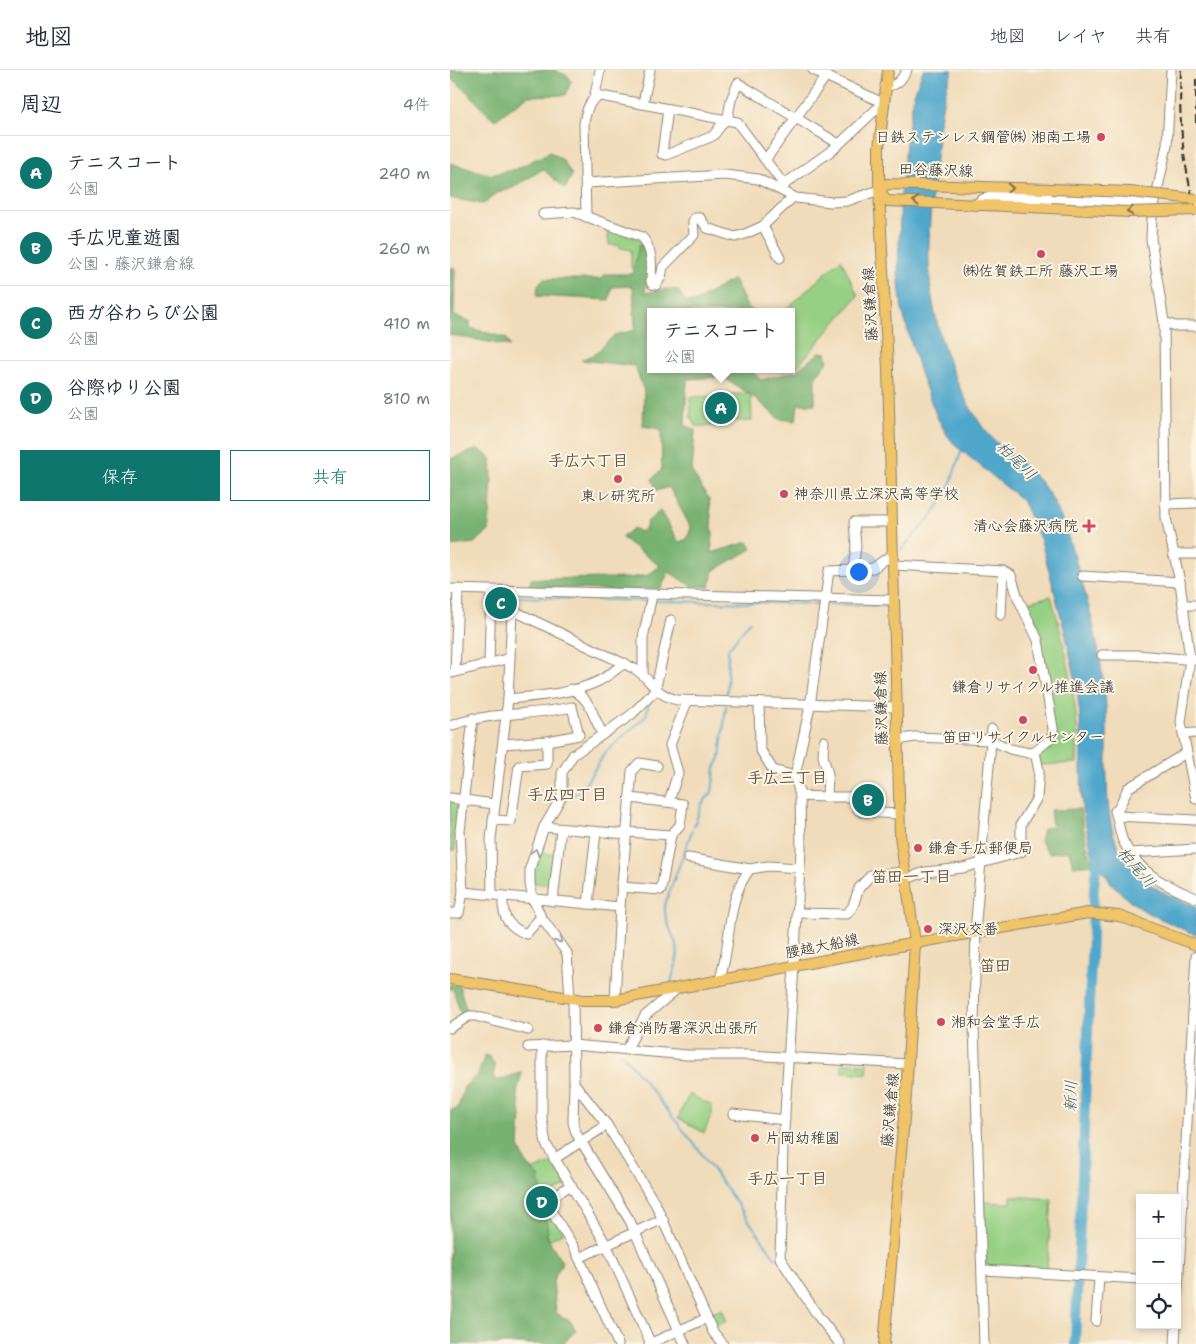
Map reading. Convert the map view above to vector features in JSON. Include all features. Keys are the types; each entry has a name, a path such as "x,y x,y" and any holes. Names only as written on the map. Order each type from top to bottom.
{"main road":[{"name":"藤沢鎌倉線","path":"884,1344 908,1064 915,943 905,876 899,814 888,369 879,190 879,148 888,70"},
{"name":"田谷藤沢線","path":"879,190 886,184 937,185 1130,192 1196,199"},
{"path":"960,204 965,186"},
{"path":"879,190 886,201 1129,212 1196,210"},
{"name":"腰越大船線","path":"450,979 572,999 615,1000 915,943 1094,913 1119,916 1196,945"}],"street":[{"path":"586,217 584,122 586,110 594,99 600,70"},
{"path":"642,103 650,70"},
{"path":"783,189 839,144 883,103 813,70"},
{"path":"885,86 893,86 899,83 907,70"},
{"path":"1171,70 1167,145 1155,203 1152,238 1164,322 1165,504 1193,659 1182,716 1186,753 1195,794"},
{"path":"766,159 826,76"},
{"path":"668,109 662,154 666,155 713,136 726,118 738,83 839,144"},
{"path":"594,99 601,96 726,118 737,122 766,159 783,189"},
{"path":"586,183 714,174 758,179 783,189 793,197 847,201 879,190"},
{"path":"965,186 992,196 1155,203"},
{"path":"975,205 983,199 992,196"},
{"path":"543,214 574,212 642,237 648,244 651,281 652,284 656,285 661,277 663,267 694,236 693,221 695,218 700,218 707,228 734,237 763,226 793,197"},
{"path":"763,226 780,258"},
{"path":"1164,322 1196,322"},
{"path":"1164,322 1175,326 1196,326"},
{"path":"1165,504 1196,504"},
{"path":"853,570 856,546 854,522 892,522"},
{"path":"840,1344 818,1316 780,1258 788,1057 799,868 800,796 795,776 810,706 829,570 873,568 893,554"},
{"path":"1174,554 1196,554"},
{"path":"893,565 1009,572 1039,647 1053,736 1035,752 1010,749 991,740 915,737 897,740"},
{"path":"1002,571 1002,615"},
{"path":"1082,576 1180,582"},
{"path":"510,658 453,673 454,590 894,600"},
{"path":"489,663 491,590"},
{"path":"492,895 490,839 508,699 513,591"},
{"path":"643,674 643,638 652,595"},
{"path":"1183,605 1196,605"},
{"path":"512,610 625,663 643,674 655,691 670,698 688,702 896,707"},
{"path":"670,620 655,691 631,716 574,755 562,773 562,796 544,827 530,868 530,884 533,899 541,917 567,953 572,999 574,1127 635,1233 685,1344"},
{"path":"1102,655 1137,655 1193,659"},
{"path":"508,699 540,696 571,690 599,681 625,663"},
{"path":"571,690 583,696 589,703 603,734"},
{"path":"669,801 678,773 670,745 688,702"},
{"path":"759,704 761,753 773,770 795,776"},
{"path":"450,726 473,718 544,713 572,707 579,735 547,741 503,744"},
{"path":"450,913 459,913 463,892 460,831 473,718"},
{"path":"984,1344 974,1026 976,933 992,729"},
{"path":"1183,734 1196,733"},
{"path":"493,820 511,821 519,766 548,764 547,741"},
{"path":"824,741 823,756 828,774 827,797"},
{"path":"797,913 844,915 851,911 859,888 871,875 905,876 964,868 1021,852 1021,824 1037,798 1039,771 1035,752"},
{"path":"1186,753 1128,788 1116,814 1123,841 1138,864 1155,879 1196,898"},
{"path":"615,1000 620,907 632,771 639,763 656,766"},
{"path":"800,796 856,797 858,810 862,812 899,814"},
{"path":"450,798 494,804"},
{"path":"622,887 661,890 671,835 680,825 683,804 630,798"},
{"path":"1116,814 1196,820"},
{"path":"544,827 596,832 671,835"},
{"path":"553,901 561,829"},
{"path":"588,904 596,832"},
{"path":"1130,853 1196,849"},
{"path":"688,858 750,869 768,866 799,868"},
{"path":"718,981 726,962 731,911 742,879 750,869"},
{"path":"463,892 620,907"},
{"path":"503,897 502,912 512,928 526,934 541,917"},
{"path":"1181,1239 1196,956"},
{"path":"626,1050 645,1016 678,988"},
{"path":"450,1028 469,1016 475,1016 528,1030"},
{"path":"542,1046 543,1130 554,1159 607,1246 650,1344 707,1318"},
{"path":"528,1047 573,1046 687,1055 788,1057 908,1064"},
{"path":"574,1083 607,1125 663,1219 713,1332 723,1344"},
{"path":"732,1114 785,1120"},
{"path":"554,1159 607,1125"},
{"path":"571,1185 549,1199 548,1206 579,1258 618,1344"},
{"path":"579,1258 663,1219"},
{"path":"983,1270 1136,1279"},
{"path":"1096,1321 1099,1277"},
{"path":"1175,1344 1176,1329"}],"green space":[{"path":"450,70 554,70 568,76 571,81 566,95 528,96 495,120 462,87 450,78"},
{"path":"550,152 563,160 572,175 565,189 543,169 513,188 499,192 483,204 450,198 450,163 491,175 516,169"},
{"path":"607,227 638,239 645,245 650,269 631,268 631,250 621,248 618,245 609,245"},
{"path":"639,245 642,245 648,267 645,293 666,289 678,290 686,302 694,302 734,279 748,308 647,308 647,373 753,373 761,380 795,373 820,352 826,353 828,362 815,377 815,404 798,404 796,421 779,419 755,398 723,377 687,379 685,425 695,430 692,472 709,499 713,535 711,553 748,542 752,549 713,571 710,587 692,586 669,572 661,588 620,591 529,586 531,579 629,578 648,575 660,566 621,537 634,528 640,532 646,528 647,522 660,511 679,542 687,539 691,528 669,487 657,491 652,479 662,469 661,429 643,426 644,391 635,366 581,360 595,354 614,335 635,330 633,286 612,287 609,300 537,296 538,285 543,279 600,279 606,274 633,274"},
{"path":"841,259 858,296 795,368 795,308 787,308"},
{"path":"450,267 455,268 454,316 470,321 470,328 506,338 510,346 450,335"},
{"path":"722,394 751,394 752,421 723,421 722,426 696,426 691,418 690,397 721,396"},
{"path":"478,449 491,458 492,477 489,531 474,543 451,546 450,459"},
{"path":"495,596 508,596 507,609 494,609"},
{"path":"1051,596 1071,678 1076,720 1077,763 1039,765 1038,755 1051,742 1044,661 1024,603"},
{"path":"859,795 877,795 876,812 861,810"},
{"path":"450,801 458,802 454,834 455,850 450,850"},
{"path":"1080,809 1086,842 1093,864 1073,866 1069,851 1049,853 1040,841 1043,829 1052,826 1050,810"},
{"path":"539,852 555,855 552,885 534,883 534,871"},
{"path":"450,984 459,985 467,1012 462,1018 453,989 450,989"},
{"path":"485,1055 490,1057 495,1066 493,1075 496,1081 522,1072 517,1093 521,1115 519,1147 526,1163 539,1177 548,1232 546,1235 562,1262 553,1281 556,1313 571,1322 576,1330 563,1344 450,1344 450,1110 458,1108 464,1087 478,1074"},
{"path":"842,1063 868,1064 867,1074 842,1072"},
{"path":"689,1094 712,1106 712,1114 704,1133 678,1118"},
{"path":"552,1163 567,1185 547,1197 563,1233 549,1240 538,1209 531,1171"},
{"path":"1011,1196 1052,1199 1047,1270 986,1265 984,1202 1011,1203"},
{"path":"722,1309 727,1321 715,1327 710,1314"}],"water":[{"name":"柏尾川","path":"923,70 953,70 941,112 929,237 930,284 933,305 944,348 961,390 982,426 989,435 1038,479 1055,504 1074,554 1101,664 1107,724 1108,800 1114,835 1127,861 1152,886 1196,906 1196,935 1146,912 1127,899 1111,883 1093,857 1082,809 1080,716 1076,682 1041,541 1022,500 956,446 947,435 937,417 920,373 902,310 898,273 901,193 906,142 914,94"}],"waterway":[{"path":"901,550 933,514 948,491 962,449"},
{"path":"520,597 647,601"},
{"path":"654,601 822,604"},
{"path":"826,604 886,606"},
{"path":"727,698 728,649 750,621"},
{"path":"565,799 581,791 605,753 646,716 649,703"},
{"path":"694,826 702,804 712,792 715,768 720,758 726,706"},
{"path":"671,983 678,951 667,920 665,904 692,831"},
{"name":"新川","path":"1075,1344 1094,887 1097,859 1104,854"},
{"path":"622,1053 699,1150 776,1259"}],"railway":[{"path":"1181,70 1180,106 1182,141 1196,211"},
{"path":"1196,79 1196,123"}],"place":[{"name":"日鉄ステンレス鋼管㈱ 湘南工場","path":"1101,137"},
{"name":"㈱佐賀鉄工所 藤沢工場","path":"1041,254"},
{"name":"テニスコート","path":"721,408"},
{"name":"東レ研究所","path":"618,479"},
{"name":"神奈川県立深沢高等学校","path":"784,494"},
{"name":"清心会藤沢病院","path":"1089,526"},
{"name":"西ガ谷わらび公園","path":"501,603"},
{"name":"鎌倉リサイクル推進会議","path":"1033,670"},
{"name":"笛田リサイクルセンター","path":"1023,720"},
{"name":"手広児童遊園","path":"868,800"},
{"name":"鎌倉手広郵便局","path":"918,848"},
{"name":"深沢交番","path":"928,929"},
{"name":"湘和会堂手広","path":"941,1022"},
{"name":"鎌倉消防署深沢出張所","path":"598,1028"},
{"name":"片岡幼稚園","path":"755,1138"},
{"name":"谷際ゆり公園","path":"542,1202"}],"district":[{"name":"手広六丁目","path":"588,460"},
{"name":"手広三丁目","path":"787,777"},
{"name":"手広四丁目","path":"567,794"},
{"name":"笛田一丁目","path":"911,876"},
{"name":"笛田","path":"995,965"},
{"name":"手広一丁目","path":"787,1178"}]}
